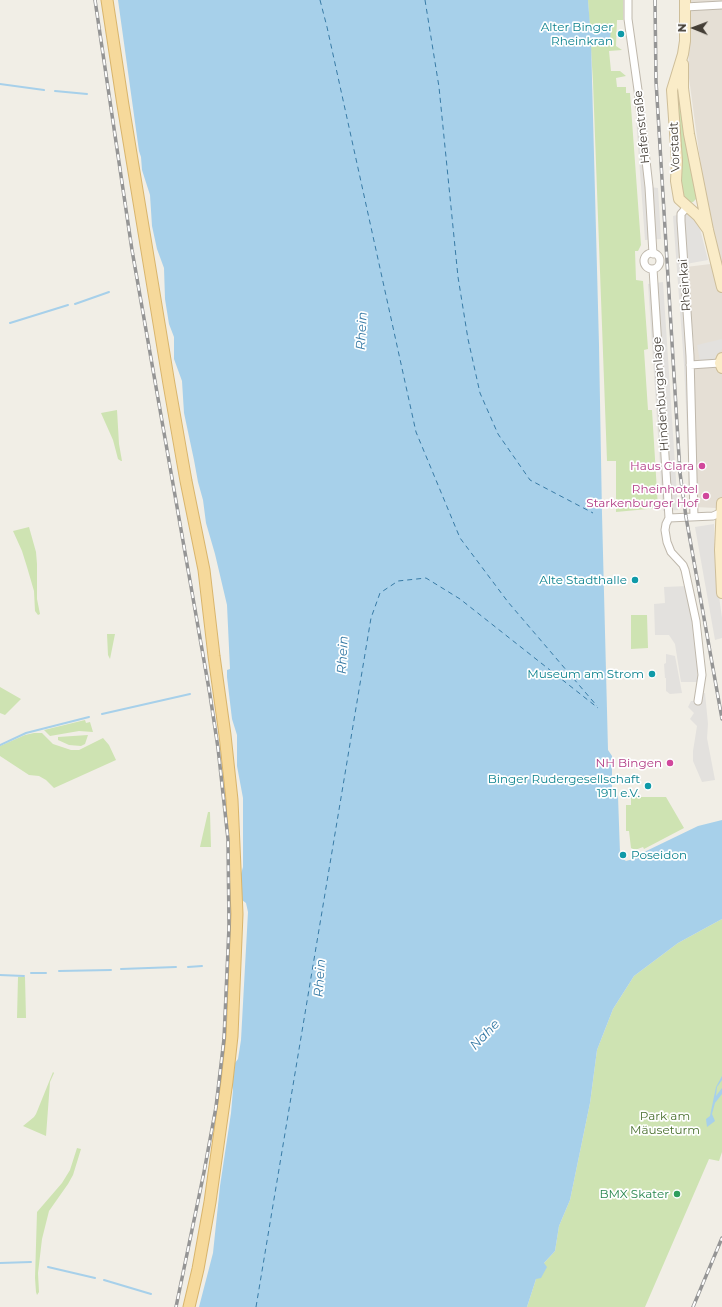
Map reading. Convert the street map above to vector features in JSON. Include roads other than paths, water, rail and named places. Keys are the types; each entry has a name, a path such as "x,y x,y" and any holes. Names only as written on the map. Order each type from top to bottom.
{"main road":[{"path":"107,0 169,384 186,481 204,570 232,800 238,914 232,1036 210,1202 198,1269 189,1307"},
{"name":"Vorstadt","path":"685,4 685,41 672,90 677,161 677,191 679,199 698,216 708,230"},
{"name":"Vorstadt","path":"682,54 683,88 689,134 708,230 722,287"},
{"path":"672,90 679,85 683,88"},
{"path":"687,207 696,206 700,203 701,195"},
{"path":"722,503 720,550 722,593"}],"street":[{"name":"Hafenstraße","path":"628,0 628,19 638,90 653,254"},
{"path":"685,4 722,5"},
{"name":"Rheinkai","path":"687,207 681,214 681,221 690,365 694,516"},
{"name":"Hafenstraße","path":"653,254 657,255 660,260 658,266 654,269 647,267 645,261 646,256 653,254"},
{"name":"Hindenburganlage","path":"654,269 669,518 665,530 667,542 671,552 683,565 685,570 696,621 702,675 698,702"},
{"path":"690,365 721,363"},
{"path":"669,518 713,516 722,512"}],"water":[{"path":"118,0 588,0 590,26 611,27 610,41 591,41 608,750 612,756 612,792 618,796 620,857 626,861 633,859 640,854 698,826 722,820 722,919 678,943 634,976 613,1009 597,1050 590,1103 570,1200 559,1226 555,1251 544,1263 547,1267 541,1278 536,1279 527,1307 199,1307 213,1253 220,1186 231,1113 232,1085 235,1063 238,1059 241,1040 248,912 246,903 242,900 241,874 243,867 243,798 237,766 237,735 232,719 227,677 227,670 230,669 227,605 206,523 203,500 184,413 182,381 174,359 174,337 169,324 165,299 164,268 157,249 152,226 150,195 142,170"},
{"path":"722,1076 722,1080 717,1087 716,1096 722,1088 722,1094 715,1103 712,1114 715,1121 707,1127 706,1119 710,1116 716,1087"}],"waterway":[{"path":"0,84 44,90"},
{"path":"55,91 87,94"},
{"path":"75,304 109,292"},
{"path":"10,323 68,305"},
{"path":"102,714 190,694"},
{"path":"0,745 26,733 89,717"},
{"path":"188,967 202,966"},
{"path":"121,969 176,967"},
{"path":"59,971 111,970"},
{"path":"31,973 46,973"},
{"path":"0,975 24,976"},
{"path":"0,1263 31,1262"},
{"path":"48,1267 95,1278"},
{"path":"104,1280 151,1294"}],"railway":[{"path":"95,0 132,250 210,695 218,748 228,839 229,927 224,1039 216,1107 176,1307"},
{"path":"655,0 656,81 680,473 686,517 722,719"},
{"path":"693,1307 722,1238"}],"place":[{"name":"Alter Binger Rheinkran","path":"621,34"},
{"name":"Haus Clara","path":"702,466"},
{"name":"Rheinhotel Starkenburger Hof","path":"706,496"},
{"name":"Alte Stadthalle","path":"635,580"},
{"name":"Museum am Strom","path":"652,674"},
{"name":"NH Bingen","path":"670,763"},
{"name":"Binger Rudergesellschaft 1911 e.V.","path":"648,786"},
{"name":"Poseidon","path":"623,855"},
{"name":"BMX Skater","path":"677,1194"}],"water label":[{"name":"Rhein","path":"362,331"},
{"name":"Rhein","path":"343,655"},
{"name":"Rhein","path":"320,978"},
{"name":"Nahe","path":"485,1035"}],"park label":[{"name":"Park am Mäuseturm","path":"665,1123"}]}
